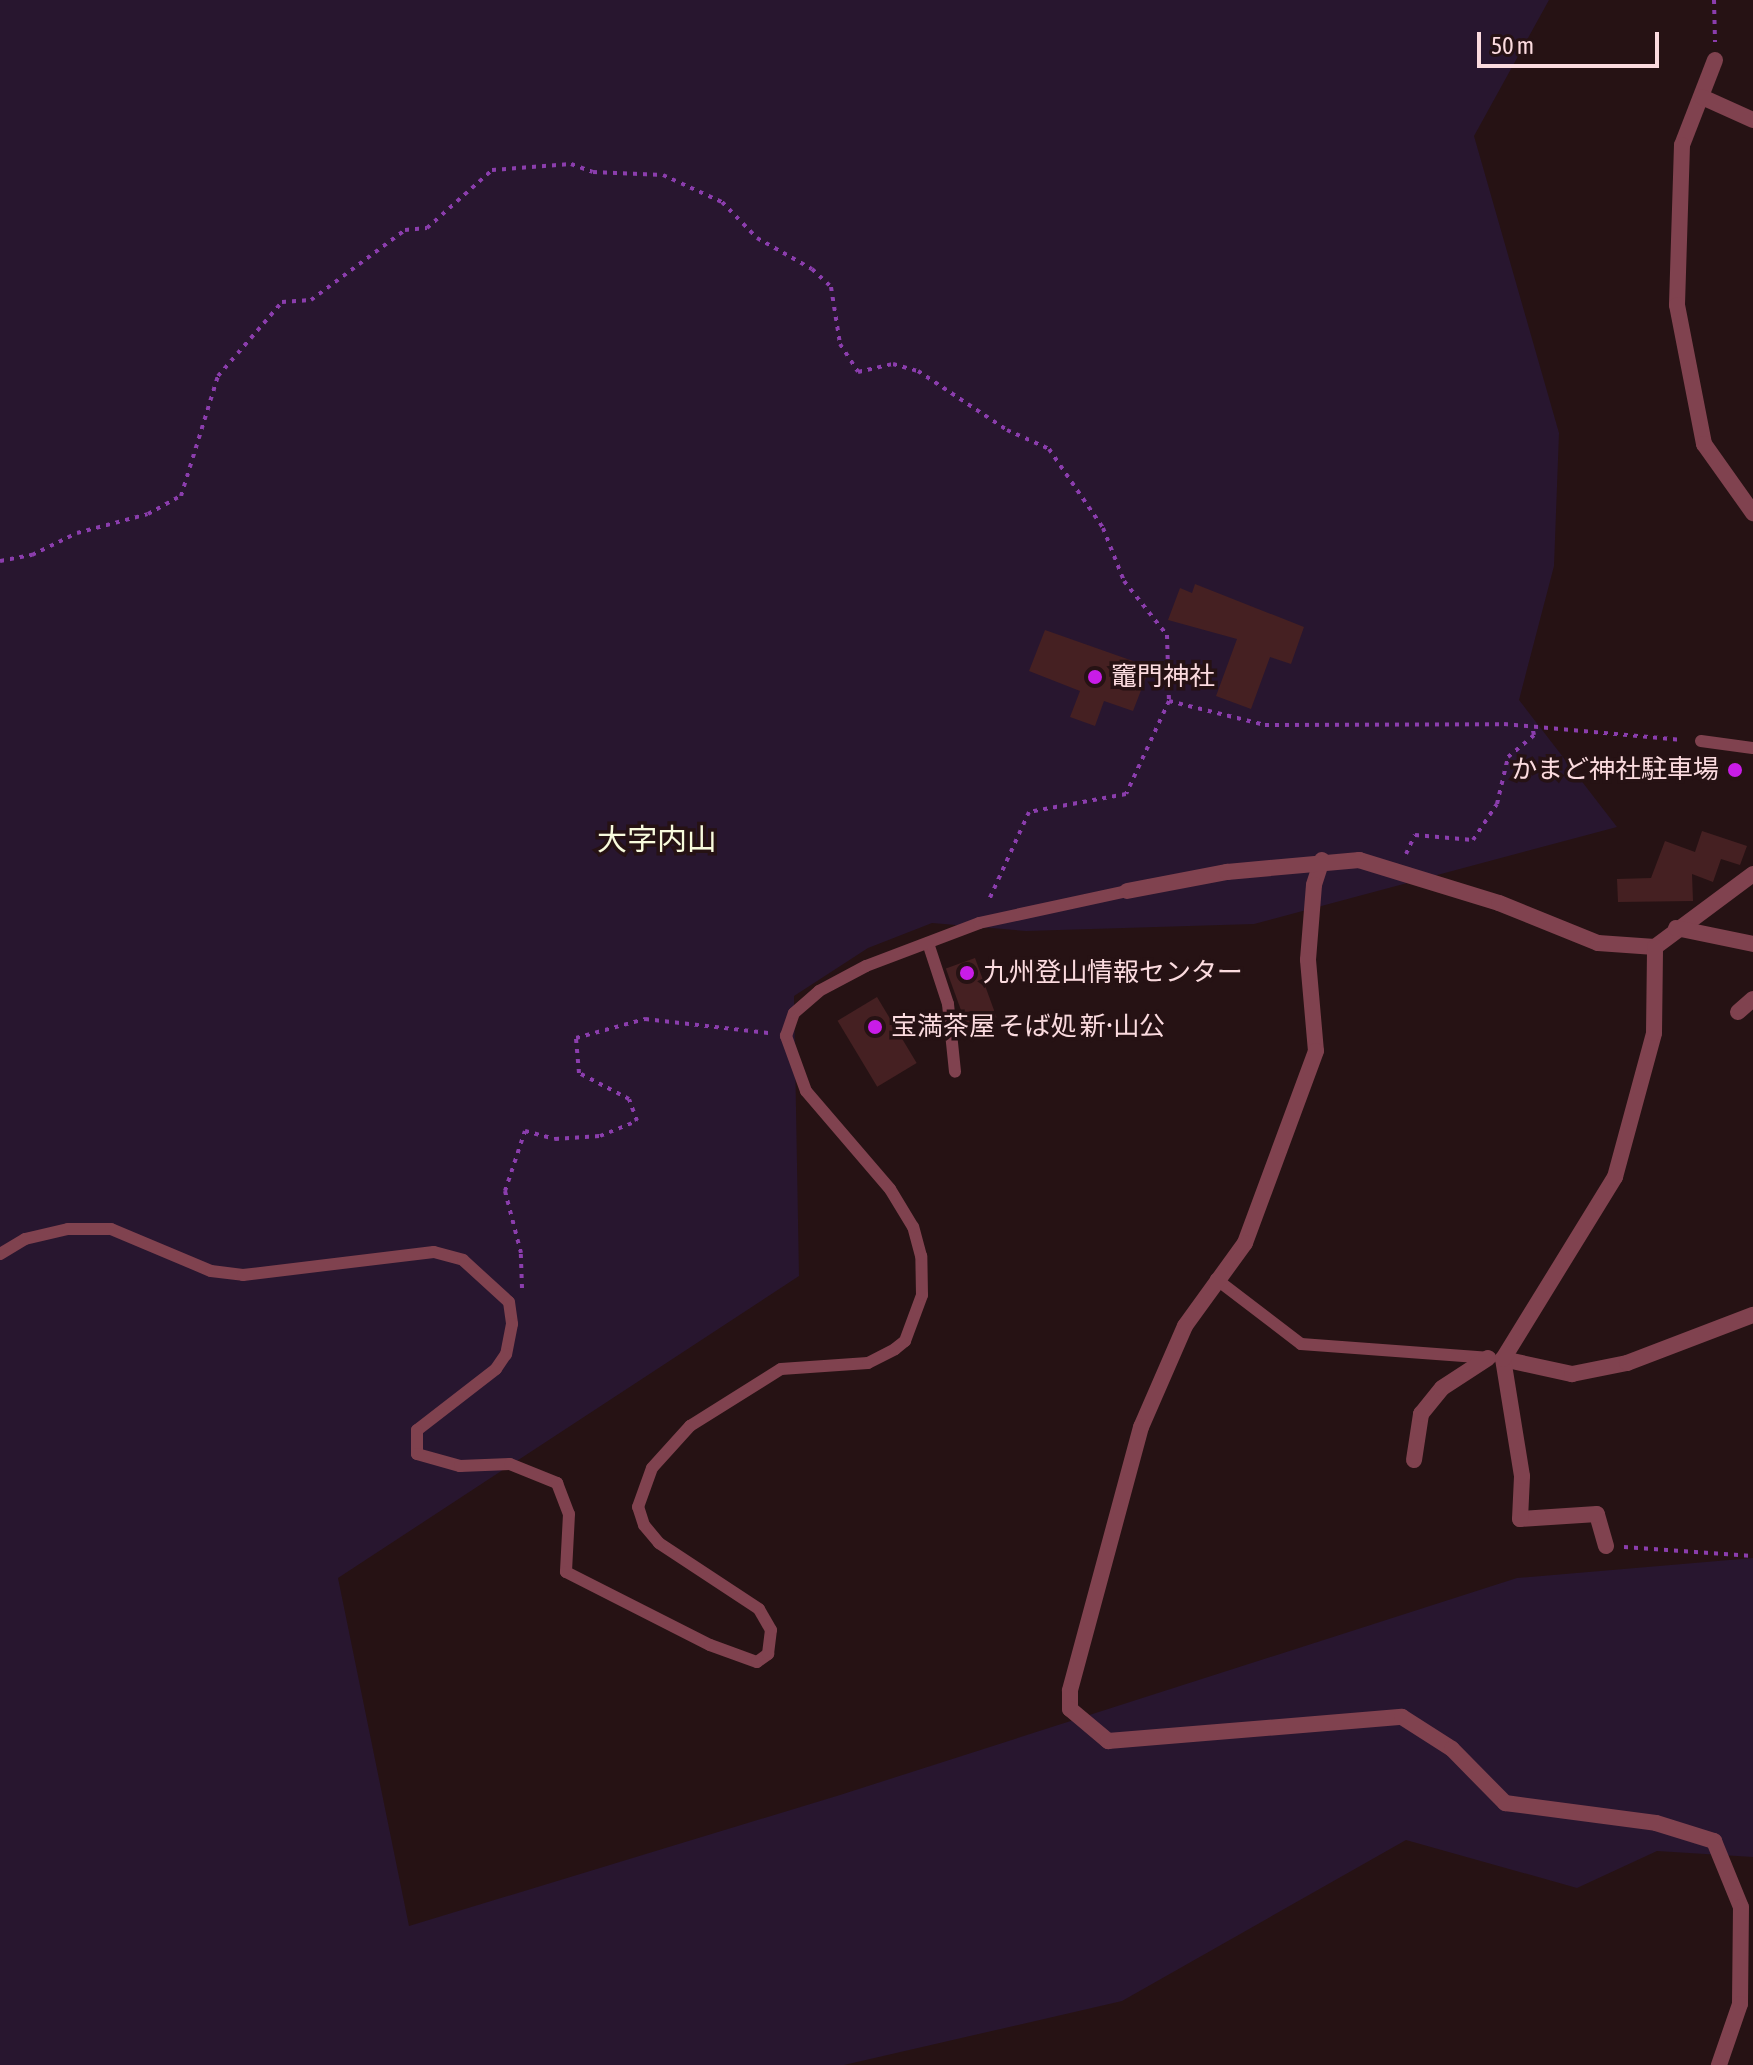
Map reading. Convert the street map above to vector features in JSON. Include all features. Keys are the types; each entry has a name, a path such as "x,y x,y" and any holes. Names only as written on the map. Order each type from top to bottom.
{"street":[{"path":"1715,60 1682,145 1677,305 1704,444 1753,513"},
{"path":"1702,97 1753,120"},
{"path":"1322,860 1314,885 1308,960 1316,1051 1245,1243 1216,1279 1185,1326 1141,1427 1070,1691 1070,1709 1108,1741 1402,1717 1452,1749 1505,1803 1656,1823 1714,1841 1741,1907 1740,2004 1719,2065"},
{"path":"1127,891 1322,860 1359,860 1398,870 1598,943 1655,947 1676,928 1753,874"},
{"path":"1676,928 1753,944"},
{"path":"1414,1460 1421,1414 1442,1388 1496,1358 1615,1177 1654,1033 1655,947"},
{"path":"1738,1012 1753,999"},
{"path":"1496,1358 1572,1374 1627,1363 1753,1315"},
{"path":"1496,1358 1522,1476 1520,1519 1597,1514 1606,1546"}],"lane":[{"path":"1701,741 1753,748"},
{"path":"0,1254 25,1239 68,1229 111,1229 211,1271 243,1275 434,1252 463,1260 509,1302 512,1324 506,1354 496,1369 417,1430 417,1454 460,1466 510,1464 557,1483 569,1514 566,1572 736,1657 757,1662 768,1654 771,1630 759,1609 659,1543 644,1525 638,1507 652,1468 690,1426 781,1369 868,1363 895,1349 905,1341 922,1295 921,1256 913,1227 890,1189 806,1091 786,1036 794,1013 819,991 979,923 1127,891"},
{"path":"928,943 948,1004 955,1072"},
{"path":"1216,1279 1301,1344 1496,1358"}],"path":[{"path":"1714,0 1715,60"},
{"path":"0,561 32,555 77,533 148,514 181,496 218,376 282,302 311,300 405,230 427,228 492,170 571,164 593,172 618,170 663,175 722,202 757,238 812,269 831,287 840,344 858,372 893,364 918,371 1007,430 1049,449 1103,528 1124,581 1167,635 1169,701 1126,794 1029,812 979,923"},
{"path":"1169,701 1265,725 1532,726 1701,741"},
{"path":"1398,870 1415,835 1473,840 1497,804 1508,757 1534,735 1532,726"},
{"path":"509,1302 525,1285 505,1191 525,1131 555,1139 600,1136 637,1121 629,1099 579,1073 576,1038 645,1019 786,1036"},
{"path":"1606,1546 1753,1556"}],"shaded area":[{"path":"0,0 1549,0 1474,136 1559,433 1554,566 1519,700 1617,827 1254,924 1026,931 932,923 868,948 794,996 799,1276 338,1578 409,1926 840,1795 1517,1578 1753,1558 1753,1857 1657,1851 1577,1888 1406,1840 1122,2001 844,2065 0,2065"}],"building":[{"path":"1195,584 1304,627 1291,664 1270,657 1251,709 1216,696 1237,639 1168,620 1180,588 1192,593"},
{"name":"竈門神社","path":"1045,630 1150,667 1133,711 1104,701 1095,726 1070,717 1080,691 1029,671"},
{"path":"1702,831 1747,846 1740,865 1721,859 1713,882 1692,874 1693,901 1618,902 1617,879 1651,878 1665,841 1695,852"},
{"path":"975,958 997,1017 967,1028 946,969"},
{"path":"877,997 917,1063 877,1087 838,1021"}],"place":[{"name":"竈門神社","path":"1095,677"},
{"name":"かまど神社駐車場","path":"1735,770"},
{"name":"九州登山情報センター","path":"967,973"},
{"name":"宝満茶屋 そば処 新•山公","path":"875,1027"}],"district":[{"name":"大字内山","path":"657,839"}]}
